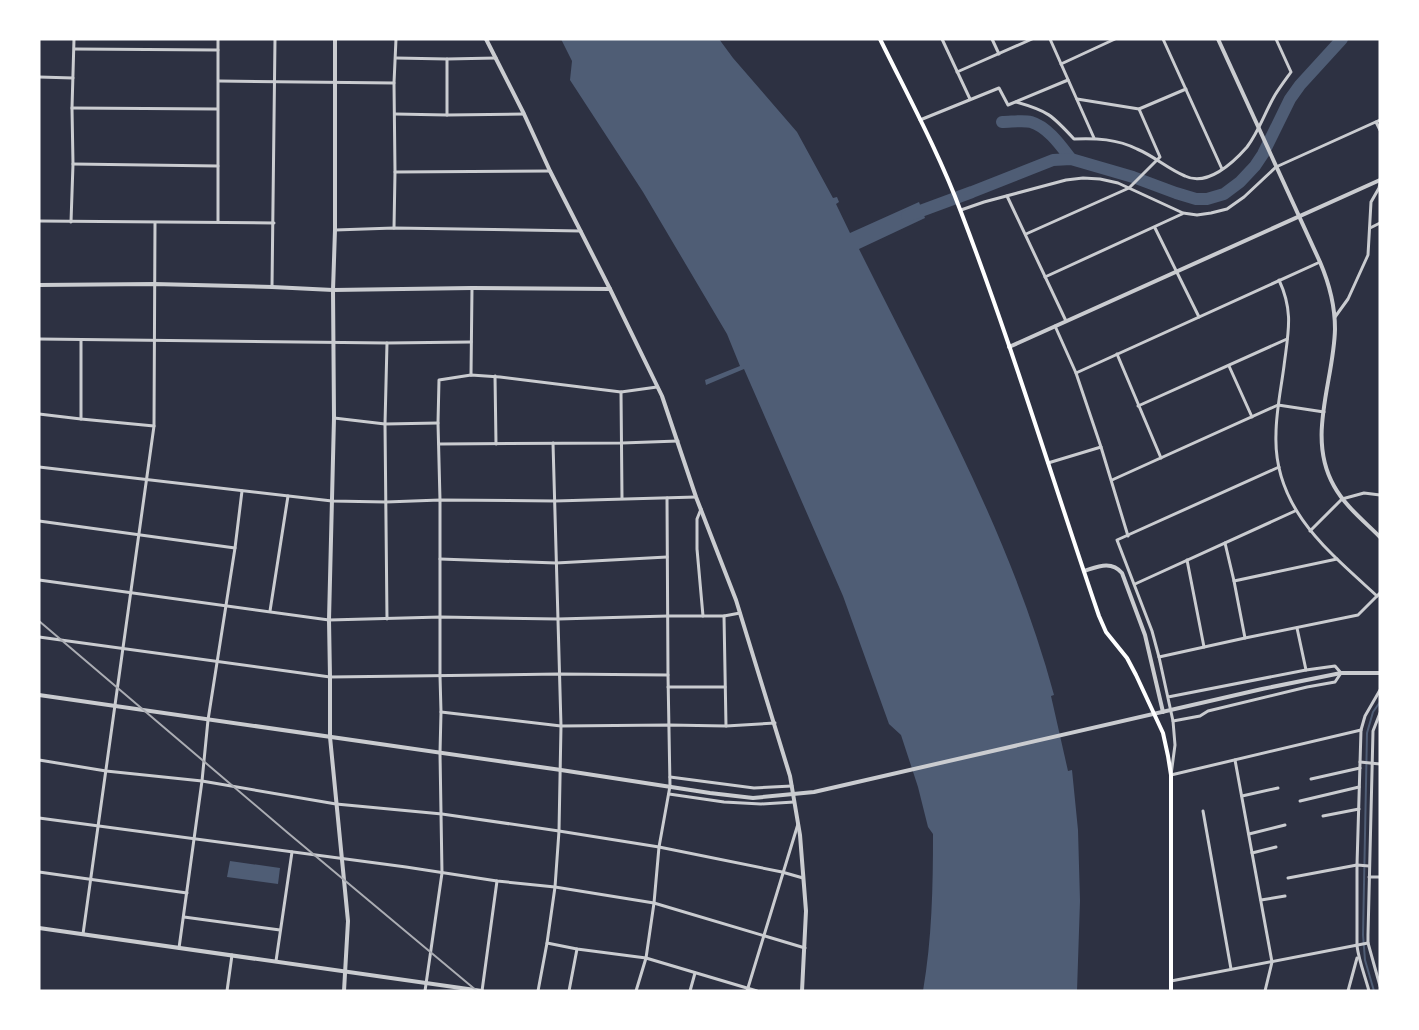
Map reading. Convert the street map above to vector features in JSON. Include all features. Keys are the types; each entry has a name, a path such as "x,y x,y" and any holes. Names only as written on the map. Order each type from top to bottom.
{"main road":[{"path":"880,39 961,210 1010,346 1047,464 1103,625 1127,658 1163,734 1171,775 1171,991"}],"street":[{"path":"71,222 74,39"},
{"path":"218,39 218,222"},
{"path":"272,287 275,39"},
{"path":"335,39 334,418 328,620 330,737 348,921 344,991"},
{"path":"394,228 396,39"},
{"path":"486,39 662,396 696,497 740,613 775,723 792,786 806,911 802,991"},
{"path":"942,39 970,99"},
{"path":"992,39 999,54"},
{"path":"957,72 1032,39"},
{"path":"1050,39 1094,138"},
{"path":"1061,64 1115,39"},
{"path":"1163,39 1222,169"},
{"path":"1218,39 1320,262 1331,293 1335,331 1321,437 1328,474 1342,499 1380,537"},
{"path":"1016,102 1043,110 1052,116 1074,140 1094,138 1124,143 1185,177 1205,178 1222,169 1247,147 1260,130 1275,94 1291,72 1276,39"},
{"path":"75,49 218,50"},
{"path":"396,58 496,58"},
{"path":"447,59 447,115"},
{"path":"39,77 73,78"},
{"path":"920,120 999,88 1008,105 1068,80"},
{"path":"219,81 394,83"},
{"path":"1077,99 1139,110 1186,89"},
{"path":"72,108 218,109"},
{"path":"1026,234 1129,188 1160,157 1139,110"},
{"path":"395,114 524,114"},
{"path":"961,210 1007,195 1083,178 1118,183 1183,213 1197,215 1211,213 1227,209 1244,197 1276,166 1378,121 1380,130"},
{"path":"73,164 218,166"},
{"path":"395,172 550,171"},
{"path":"1010,346 1380,181"},
{"path":"1335,317 1348,299 1368,255 1371,202 1379,188 1380,181"},
{"path":"1007,195 1066,321"},
{"path":"1045,277 1155,228 1183,213"},
{"path":"39,221 274,223"},
{"path":"83,934 154,426 155,223"},
{"path":"1370,228 1380,223"},
{"path":"335,230 394,228 581,231"},
{"path":"1155,228 1199,316"},
{"path":"1076,373 1320,262"},
{"path":"1159,657 1358,615 1379,594 1337,559 1310,531 1295,511 1279,467 1275,436 1290,326 1288,305 1280,280"},
{"path":"39,285 154,284 333,290 610,289"},
{"path":"471,375 472,288"},
{"path":"1055,326 1076,373 1128,536"},
{"path":"39,339 471,342"},
{"path":"1138,406 1287,339"},
{"path":"81,340 81,419"},
{"path":"387,343 385,424 387,619"},
{"path":"1117,354 1161,458"},
{"path":"1229,366 1252,417"},
{"path":"425,991 442,873 439,380 471,375 495,376 621,392 657,387"},
{"path":"495,376 496,444"},
{"path":"621,392 622,498"},
{"path":"1112,480 1278,405 1324,412"},
{"path":"39,414 154,426"},
{"path":"334,418 385,424 438,423"},
{"path":"439,444 622,444 678,441"},
{"path":"537,991 547,943 560,831 561,726 553,443"},
{"path":"1047,464 1101,447"},
{"path":"39,467 332,501 555,501 696,497"},
{"path":"1279,467 1117,540 1152,631 1159,657 1173,722 1175,746 1171,775 1361,730"},
{"path":"180,948 208,720 242,490"},
{"path":"1310,531 1342,499 1364,493 1380,495"},
{"path":"270,611 288,496"},
{"path":"636,991 646,958 659,848 670,786 667,498"},
{"path":"701,509 697,519 697,549 703,616"},
{"path":"1135,584 1295,511"},
{"path":"39,521 235,548"},
{"path":"1225,543 1245,638"},
{"path":"440,559 556,563 667,557"},
{"path":"1234,581 1337,559"},
{"path":"1186,560 1204,647"},
{"path":"1083,571 1105,565 1119,569 1145,635 1163,712"},
{"path":"39,580 328,620 441,617 558,619 724,616 740,613"},
{"path":"724,616 726,726"},
{"path":"1296,628 1306,670"},
{"path":"39,637 330,677 668,675"},
{"path":"1168,697 1306,670 1335,666 1341,673"},
{"path":"1173,722 1200,716 1208,711 1335,682 1341,673"},
{"path":"39,695 753,798 814,792 1341,673 1380,673"},
{"path":"668,687 725,687"},
{"path":"1369,991 1357,946 1361,730 1365,716 1380,690"},
{"path":"441,712 561,726 726,726 775,723"},
{"path":"1380,713 1373,731 1371,763 1368,943 1380,986"},
{"path":"1235,759 1272,962 1265,991"},
{"path":"39,760 106,771 202,781 336,804 442,814 560,831 659,848 803,878"},
{"path":"1360,762 1380,764"},
{"path":"1311,779 1360,768"},
{"path":"670,777 754,788 792,786"},
{"path":"1300,801 1359,787"},
{"path":"1242,796 1278,788"},
{"path":"669,794 724,802 761,804 794,802"},
{"path":"1323,816 1359,809"},
{"path":"1203,811 1231,969"},
{"path":"39,818 555,887 654,903 805,948"},
{"path":"748,990 798,824"},
{"path":"1249,834 1285,825"},
{"path":"1252,853 1276,847"},
{"path":"276,962 292,852"},
{"path":"1288,878 1357,865 1369,866"},
{"path":"39,872 187,893"},
{"path":"1370,877 1380,877"},
{"path":"39,928 482,991 497,881"},
{"path":"1261,900 1285,896"},
{"path":"184,917 281,930"},
{"path":"547,943 646,958 757,991"},
{"path":"1171,981 1368,943"},
{"path":"569,991 577,949"},
{"path":"227,991 232,955"},
{"path":"1348,991 1358,956"},
{"path":"690,991 695,973"}],"water":[{"path":"561,39 719,39 797,132 833,198 837,197 839,202 836,204 850,233 919,202 925,218 859,249 968,468 1016,579 1037,637 1054,695 1051,696 1068,771 1072,770 1078,830 1080,901 1077,991 923,991 931,913 933,834 928,827 901,735 889,724 843,596 744,369 706,385 705,380 740,366 727,334 643,192 570,80 572,61"},
{"path":"230,861 280,868 278,884 227,877"}],"waterway":[{"path":"907,216 1053,160 1071,159 1196,199 1207,199 1224,194 1240,182 1255,166 1290,99 1342,39"},
{"path":"1002,122 1024,121 1037,124 1054,138 1071,159"},
{"path":"1374,991 1365,960 1363,935 1367,733 1373,712 1380,702"}],"railway":[{"path":"39,621 477,991"}]}
